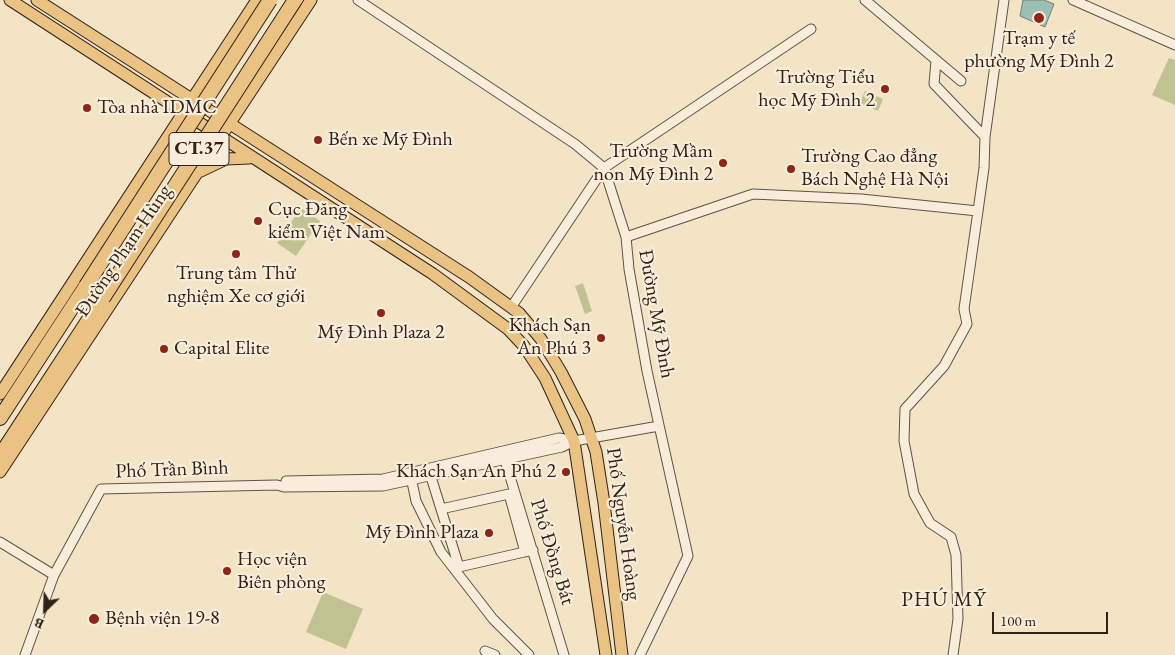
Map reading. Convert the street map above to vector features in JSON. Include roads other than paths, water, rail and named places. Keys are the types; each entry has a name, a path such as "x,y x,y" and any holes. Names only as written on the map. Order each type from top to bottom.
{"highway":[{"name":"CT.37","path":"0,418 270,0"},
{"name":"CT.37","path":"0,456 295,0"},
{"path":"0,461 14,435"}],"main road":[{"name":"Phố Nguyễn Hoàng","path":"10,0 251,158 433,274 508,329 524,346 545,378 574,441 606,655"},
{"path":"26,10 32,0"},
{"name":"Phố Nguyễn Hoàng","path":"36,0 512,306 541,340 554,359 578,403 592,439 604,503 622,655"},
{"name":"Đường Phạm Hùng","path":"0,394 179,110 257,0"},
{"name":"Đường Phạm Hùng","path":"0,472 199,172 234,127 311,0"},
{"path":"199,172 226,159 251,158"}],"street":[{"path":"358,0 575,144 604,168 626,237"},
{"path":"865,0 961,81"},
{"path":"953,655 958,619 956,555 951,537 930,523 914,494 904,441 905,409 944,366 967,324 964,309 984,168 984,136 1004,0"},
{"path":"1073,0 1175,45"},
{"path":"512,306 604,168 811,29"},
{"path":"936,61 934,84 984,136"},
{"name":"Đường Mỹ Đình","path":"640,655 688,556 659,426 629,270 626,237 752,194 861,199 978,211"},
{"name":"Phố Trần Bình","path":"277,485 284,481 383,479 559,438 574,441 592,439 659,426"},
{"name":"Phố Trần Bình","path":"25,655 54,575 102,489 277,485 292,487 384,486 412,482 562,447 574,441"},
{"name":"Phố Đồng Bát","path":"505,460 529,551 564,655"},
{"path":"431,477 459,567 529,551 509,494 441,509"},
{"path":"412,482 416,501 442,552 492,618 529,655"},
{"path":"0,542 54,575"},
{"path":"484,651 495,655"}],"water":[{"path":"1023,0 1044,0 1054,4 1045,27 1020,16"}],"place":[{"name":"Trạm y tế phường Mỹ Đình 2","path":"1039,18"},
{"name":"Trường Tiểu học Mỹ Đình 2","path":"885,89"},
{"name":"Tòa nhà IDMC","path":"87,108"},
{"name":"Bến xe Mỹ Đình","path":"318,140"},
{"name":"Trường Mầm non Mỹ Đình 2","path":"723,163"},
{"name":"Trường Cao đẳng Bách Nghệ Hà Nội","path":"791,169"},
{"name":"Cục Đăng kiểm Việt Nam","path":"258,221"},
{"name":"Trung tâm Thử nghiệm Xe cơ giới","path":"236,254"},
{"name":"Mỹ Đình Plaza 2","path":"381,313"},
{"name":"Khách Sạn An Phú 3","path":"601,338"},
{"name":"Capital Elite","path":"164,349"},
{"name":"Khách Sạn An Phú 2","path":"566,472"},
{"name":"Mỹ Đình Plaza","path":"489,533"},
{"name":"Học viện Biên phòng","path":"227,571"},
{"name":"Bệnh viện 19-8","path":"94,619"}],"district":[{"name":"PHÚ MỸ","path":"944,600"}]}
